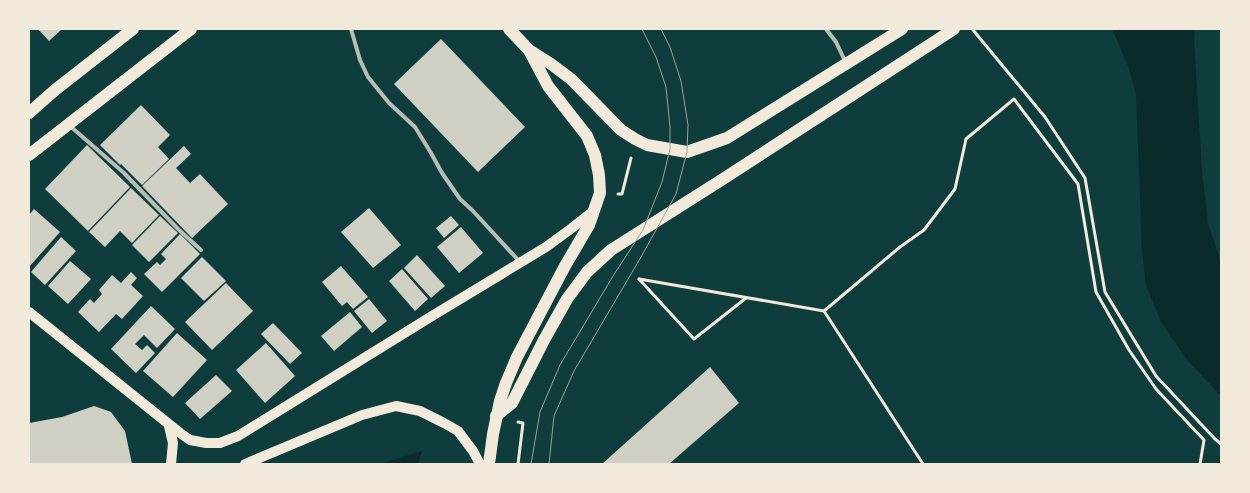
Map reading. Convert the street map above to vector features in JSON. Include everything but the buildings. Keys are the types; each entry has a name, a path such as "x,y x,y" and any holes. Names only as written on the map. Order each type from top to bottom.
{"main road":[{"path":"29,113 55,90 133,29"},
{"path":"29,155 191,29"},
{"path":"509,29 529,50 571,79 621,130 648,145 687,152 726,138 902,29"},
{"path":"496,416 512,403 567,299 587,272 599,260 611,250 954,29"},
{"path":"489,464 496,416 517,357 589,225 600,193 595,155 587,136 548,86 529,50"},
{"path":"29,312 169,426 190,440 220,443 238,436 521,262 566,233 596,209"},
{"path":"246,464 362,415 396,406 420,411 458,431 480,464"},
{"path":"169,426 173,442 171,464"}],"lane":[{"path":"351,29 360,60 368,77 389,103 415,127 460,199 521,262"},
{"path":"826,29 836,42 846,63"},
{"path":"68,124 124,173 201,250"}],"path":[{"path":"971,29 1045,117 1085,178 1105,292 1156,376 1221,444"},
{"path":"824,312 900,247 924,230 955,189 966,139 1014,99 1078,184 1096,292 1129,350 1156,389 1204,440 1200,464"},
{"path":"600,193 622,194 635,139"},
{"path":"746,298 694,340 638,279 736,296 824,312 923,464"},
{"path":"496,416 523,423 518,464"}],"water":[{"path":"1112,29 1195,29 1194,40 1202,171 1208,223 1221,263 1221,396 1188,361 1161,322 1146,285 1142,250 1136,95 1128,66"},
{"path":"422,451 418,464 380,464"}],"tram line":[{"path":"531,464 540,412 560,365 643,230 662,182 670,149 666,87 656,57 642,29"},
{"path":"549,464 554,416 574,371 676,194 687,152 688,125 681,81 670,47 661,29"}]}
